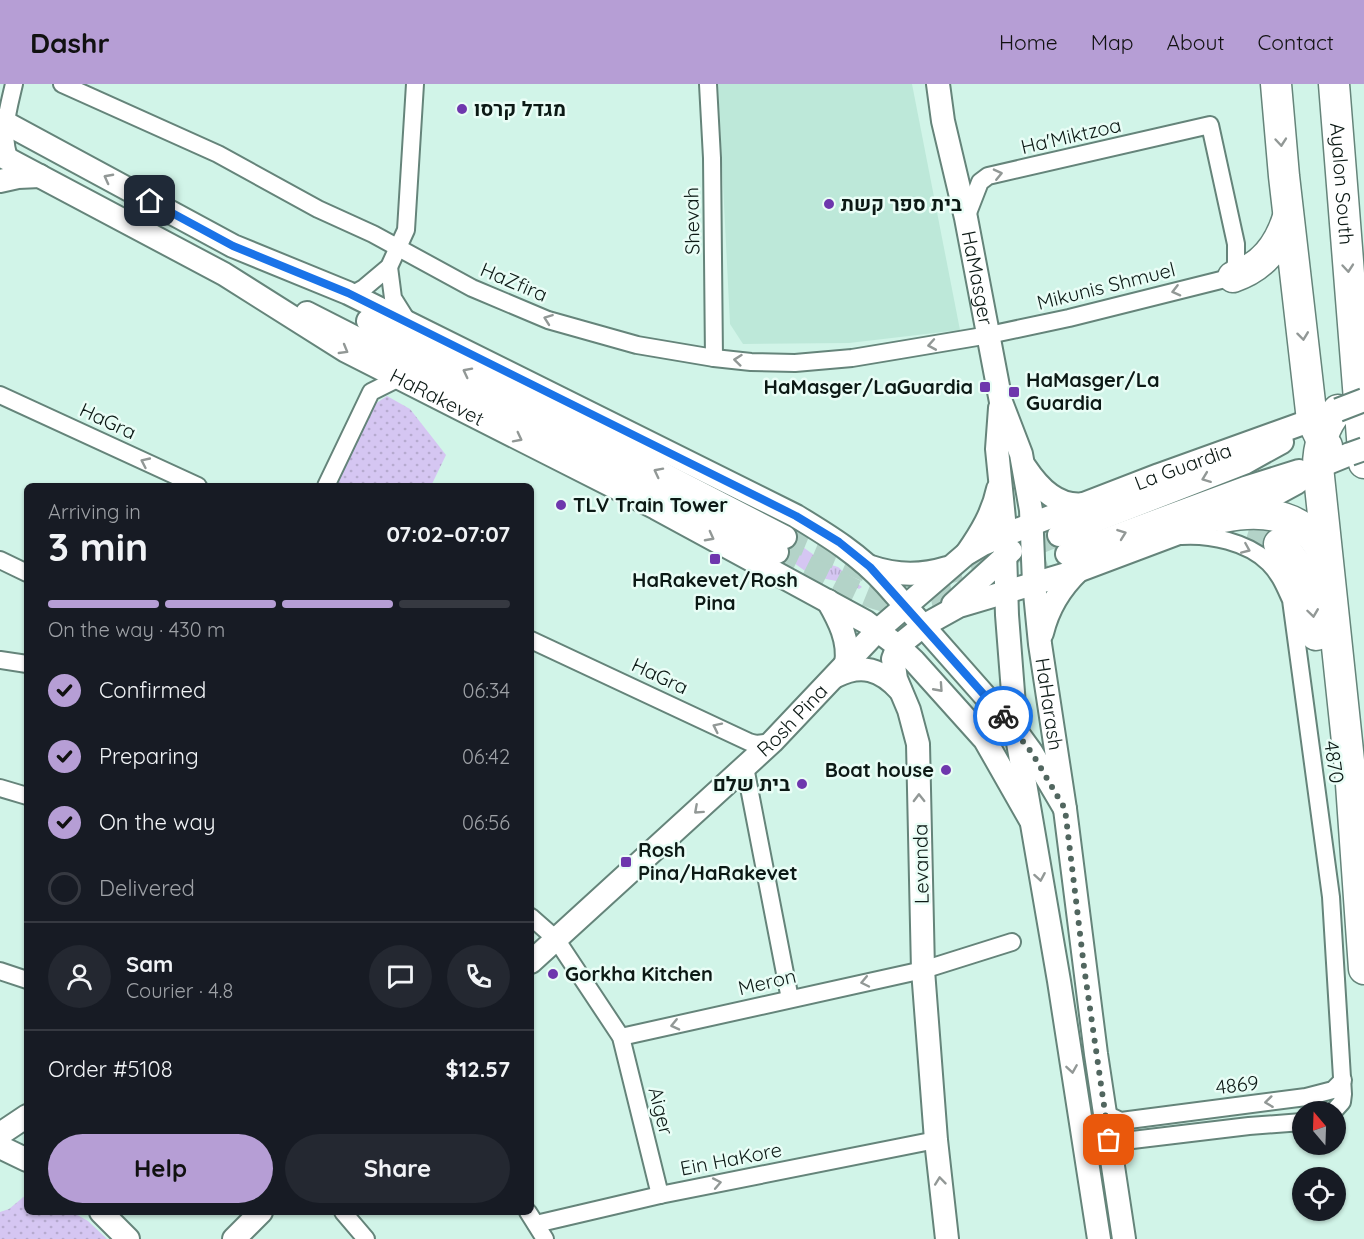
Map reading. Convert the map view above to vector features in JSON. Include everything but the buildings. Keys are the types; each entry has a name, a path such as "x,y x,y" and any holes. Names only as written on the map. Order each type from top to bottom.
{"highway":[{"path":"1276,84 1288,217 1336,451 1359,456"},
{"name":"Ayalon South","path":"1334,84 1359,456"},
{"path":"1233,277 1262,263 1278,242 1288,217"},
{"path":"1331,428 1329,575 1350,770 1364,969"},
{"path":"1223,517 1249,514 1282,517 1296,522 1308,531 1319,546 1329,575"},
{"path":"1279,544 1296,562 1303,574 1311,598 1343,837 1364,969"}],"main road":[{"name":"HaMasger","path":"938,84 943,121 966,218 1001,402 1021,454 1032,524"},
{"path":"2,121 781,544 224,274"},
{"name":"HaRakevet","path":"5,158 224,274 346,351 656,508 878,630 922,670 985,740 1030,819"},
{"path":"0,181 40,176"},
{"path":"233,246 348,293 796,516 839,542 870,567 1016,731 1032,753 1065,809"},
{"name":"HaMasger","path":"1001,402 997,449 1004,535"},
{"path":"1069,553 1169,537 1281,492 1331,428"},
{"path":"898,646 923,626 958,606 1034,583 1069,553 1268,451 1331,428"},
{"path":"1069,553 1245,488 1331,428"},
{"name":"La Guardia","path":"1004,535 1086,503 1331,428"},
{"path":"1021,454 1033,479 1053,497 1067,504 1086,503"},
{"path":"870,567 915,575 957,561 993,509 1001,477"},
{"path":"943,614 1005,559 1032,524"},
{"name":"HaHarash","path":"1032,524 1034,583 1040,644 1065,809 1103,1106 1124,1239"},
{"name":"HaHarash","path":"1004,535 1016,731 1059,981 1099,1239"},
{"name":"Rosh Pina","path":"534,959 772,742 878,630 957,561 1004,535"},
{"path":"1040,644 1047,616 1065,584 1069,553"},
{"path":"828,601 845,637 848,655 841,670"},
{"name":"Levanda","path":"898,646 893,658 893,668 909,710 918,744 923,970 936,1140 947,1239"},
{"path":"841,670 866,669 886,676 901,692"},
{"path":"0,1134 24,1118"},
{"path":"0,1147 24,1159"},
{"path":"103,1215 128,1239"},
{"path":"234,1239 258,1215"}],"street":[{"path":"5,158 2,121 14,84"},
{"name":"HaZfira","path":"62,84 218,154 318,209 399,247 472,288 548,320 637,345 751,362 806,362 852,358 989,335"},
{"path":"348,293 364,288 389,267 406,230 415,84"},
{"name":"Shevah","path":"708,84 712,158 714,358"},
{"name":"Ha'Miktzoa","path":"966,218 976,189 980,182 988,176 1210,125 1236,244 1233,277"},
{"path":"389,267 393,298 410,325"},
{"name":"Mikunis Shmuel","path":"989,335 1069,318 1233,277"},
{"path":"327,483 371,392 399,378"},
{"name":"HaGra","path":"0,395 191,483"},
{"name":"4870","path":"1169,537 1194,536 1224,540 1258,554 1269,563 1283,582 1291,600 1331,897 1343,1080"},
{"path":"0,560 24,572"},
{"name":"HaGra","path":"534,641 749,742 756,744 772,742"},
{"path":"0,660 24,664"},
{"path":"745,767 790,999"},
{"path":"0,788 24,795"},
{"name":"Aiger","path":"534,920 556,939 621,1037 660,1195"},
{"name":"Meron","path":"621,1037 923,970 1012,942"},
{"path":"0,971 24,979"},
{"path":"1342,1101 1343,1080"},
{"name":"4869","path":"1103,1106 1110,1116 1121,1120 1306,1097 1333,1090 1343,1080"},
{"path":"1112,1157 1117,1145 1124,1141 1292,1123"},
{"name":"Ein HaKore","path":"532,1218 936,1140"},
{"path":"346,1215 366,1239"},
{"path":"532,1218 545,1239"}],"shaded area":[{"name":"בית ספר קשת","path":"718,84 912,84 960,330 849,343 743,344 730,324"}],"green space":[{"path":"387,396 410,409 446,455 432,483 336,483 375,404"},
{"path":"796,542 825,563 838,567 862,587 859,589 818,577 803,569 789,559"},
{"path":"24,1196 24,1215 77,1215 88,1221 107,1239 0,1239 0,1212 9,1209"}],"tunnel":[{"path":"1204,529 1214,527 1242,529 1279,544"},
{"path":"939,575 993,561 1059,535"},
{"path":"785,537 876,575"},
{"path":"777,552 868,596 881,600 899,601 946,594 1067,554"}],"way so far":[{"path":"1003,716 1032,753 1065,809 1084,967 1109,1140"}],"place":[{"name":"מגדל קרסו","path":"462,109"},
{"name":"בית ספר קשת","path":"829,204"},
{"name":"HaMasger/LaGuardia","path":"985,387"},
{"name":"HaMasger/La Guardia","path":"1014,392"},
{"name":"TLV Train Tower","path":"561,505"},
{"name":"HaRakevet/Rosh Pina","path":"715,559"},
{"name":"Boat house","path":"946,770"},
{"name":"בית שלם","path":"802,784"},
{"name":"Rosh Pina/HaRakevet","path":"626,862"},
{"name":"Gorkha Kitchen","path":"553,974"}],"route":[{"path":"150,201 233,246 348,293 796,516 839,542 870,567 1003,716"}]}
